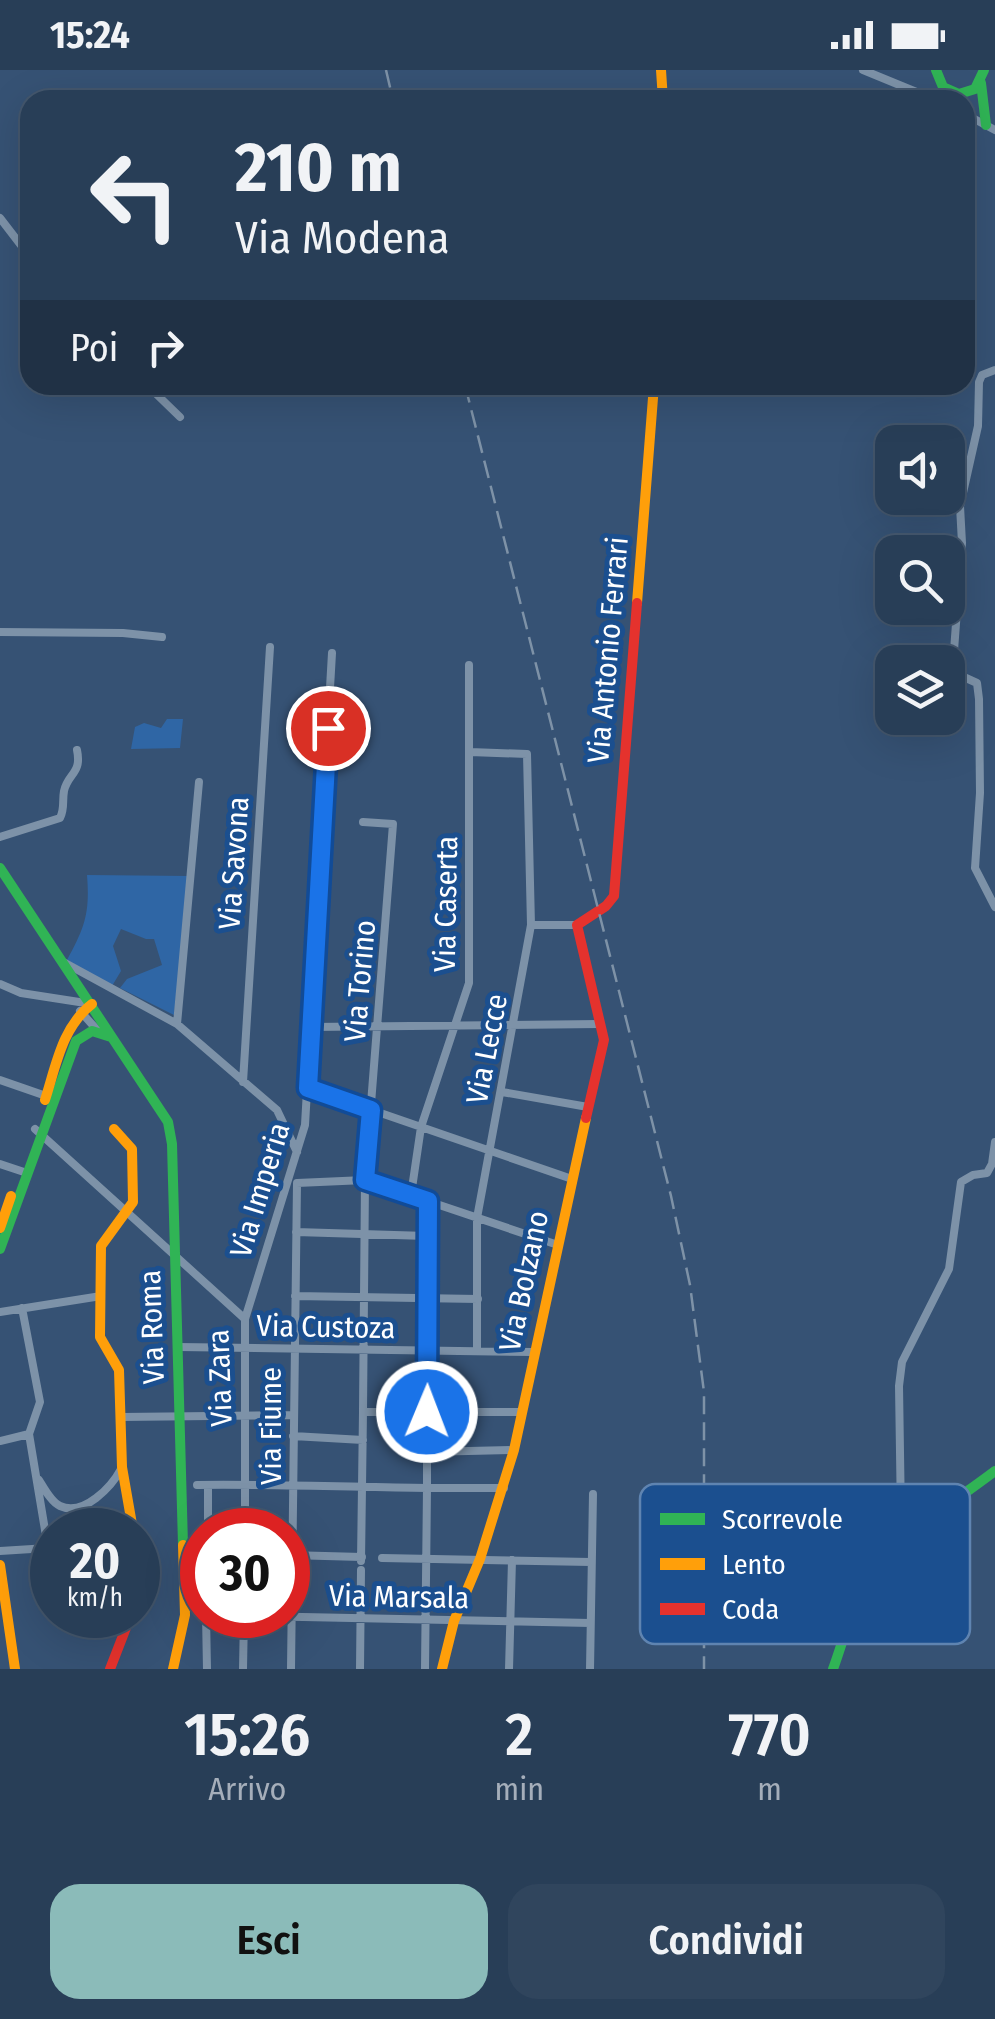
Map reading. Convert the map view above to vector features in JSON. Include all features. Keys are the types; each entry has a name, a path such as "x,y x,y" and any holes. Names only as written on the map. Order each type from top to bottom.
{"street":[{"path":"863,70 912,90"},
{"path":"984,70 981,83 990,127"},
{"path":"971,90 981,83"},
{"path":"975,101 984,109"},
{"path":"0,218 20,245"},
{"path":"995,370 982,375 979,382 978,426 960,506 961,572 953,664 954,673 976,683 979,698 980,793 975,868 995,907"},
{"path":"158,395 180,416"},
{"name":"Via Antonio Ferrari","path":"577,925 586,915 608,906 614,896 653,395"},
{"path":"0,632 162,637"},
{"name":"Via Savona","path":"243,1082 270,647"},
{"name":"Via Imperia","path":"244,1319 306,1125 332,653"},
{"name":"Via Caserta","path":"411,1195 421,1127 469,983 469,666"},
{"path":"0,837 60,818 64,813 64,791 78,768 77,750"},
{"name":"Via Lecce","path":"470,752 527,754 531,925 477,1218 477,1351"},
{"path":"177,1024 199,782"},
{"name":"Via Torino","path":"363,822 393,824 365,1180 363,1488"},
{"name":"Via Roma","path":"0,868 168,1122 172,1144 184,1615 174,1669"},
{"path":"531,925 577,925"},
{"name":"Via Bolzano","path":"442,1669 454,1621 480,1560 514,1450 604,1040 577,925"},
{"path":"64,964 177,1024 277,1110 297,1152"},
{"path":"92,978 80,978 78,984 105,985"},
{"path":"0,984 21,993 90,1002"},
{"path":"0,1249 70,1029 95,991 105,985"},
{"path":"80,1011 99,1032 111,1038"},
{"path":"311,1027 600,1024"},
{"path":"50,1097 76,1040 88,1031 99,1032"},
{"path":"0,1080 50,1097"},
{"path":"308,1088 572,1179"},
{"path":"502,1092 588,1107"},
{"path":"114,1129 132,1149 133,1202 101,1246 100,1337 119,1370 122,1467 130,1508"},
{"name":"Via Zara","path":"38,1131 244,1319 245,1508"},
{"path":"900,1484 902,1362 949,1268 962,1182 972,1175 986,1173 992,1164 995,1142"},
{"path":"0,1164 24,1172"},
{"path":"0,1228 24,1172"},
{"path":"365,1180 558,1245"},
{"name":"Via Fiume","path":"292,1508 297,1183 365,1180"},
{"path":"424,1669 428,1201"},
{"path":"296,1232 427,1236"},
{"path":"0,1312 101,1296"},
{"path":"295,1296 478,1298"},
{"path":"0,1552 48,1548 29,1434 40,1402 22,1308"},
{"name":"Via Custoza","path":"178,1347 533,1352"},
{"path":"363,1412 523,1412"},
{"path":"120,1417 293,1415"},
{"path":"0,1441 29,1434"},
{"path":"293,1436 363,1440"},
{"path":"427,1452 514,1450"},
{"path":"36,1476 56,1503 64,1507 86,1504 105,1490 122,1467"},
{"path":"970,1490 995,1471"},
{"path":"205,1508 202,1485 504,1488"},
{"path":"360,1669 363,1488"},
{"path":"105,1490 128,1494"},
{"path":"590,1669 593,1494"},
{"path":"310,1558 361,1563"},
{"path":"382,1558 591,1562"},
{"path":"509,1669 512,1560"},
{"path":"0,1566 15,1669"},
{"name":"Via Marsala","path":"310,1617 590,1623"},
{"path":"110,1669 123,1638"},
{"path":"206,1638 207,1669"},
{"path":"243,1669 244,1638"},
{"name":"Via Fiume","path":"291,1669 292,1638"},
{"path":"833,1669 842,1644"}],"shaded area":[{"path":"167,719 183,719 180,748 131,749 135,727 144,723 161,728"},
{"path":"87,875 190,876 174,1015 120,988 127,979 162,965 154,939 121,929 113,946 121,971 112,986 67,960 85,919"}],"railway":[{"path":"386,70 391,90"},
{"path":"468,395 671,1196 690,1285 704,1392 704,1484"},
{"path":"704,1644 704,1669"}],"traffic: fast":[{"path":"936,70 943,87 950,90"},
{"path":"972,90 984,70"},
{"path":"981,83 986,125"},
{"path":"0,868 168,1122 172,1144 182,1508"},
{"path":"0,1249 76,1041 92,1031 111,1037"},
{"path":"970,1490 995,1471"},
{"path":"833,1669 842,1644"}],"traffic: slow":[{"path":"661,70 662,90"},
{"path":"637,603 653,395"},
{"path":"45,1100 67,1036 92,1004"},
{"path":"442,1669 454,1621 480,1559 514,1450 586,1118"},
{"path":"114,1129 132,1149 133,1202 101,1246 100,1337 119,1370 122,1467 129,1508"},
{"path":"0,1228 11,1196"},
{"path":"0,1565 15,1669"},
{"path":"173,1669 180,1638"}],"traffic: jam":[{"path":"586,1118 604,1040 577,925 614,896 637,603"},
{"path":"110,1669 122,1638"}],"route":[{"path":"328,728 308,1088 371,1110 365,1180 428,1201 427,1412"}]}
